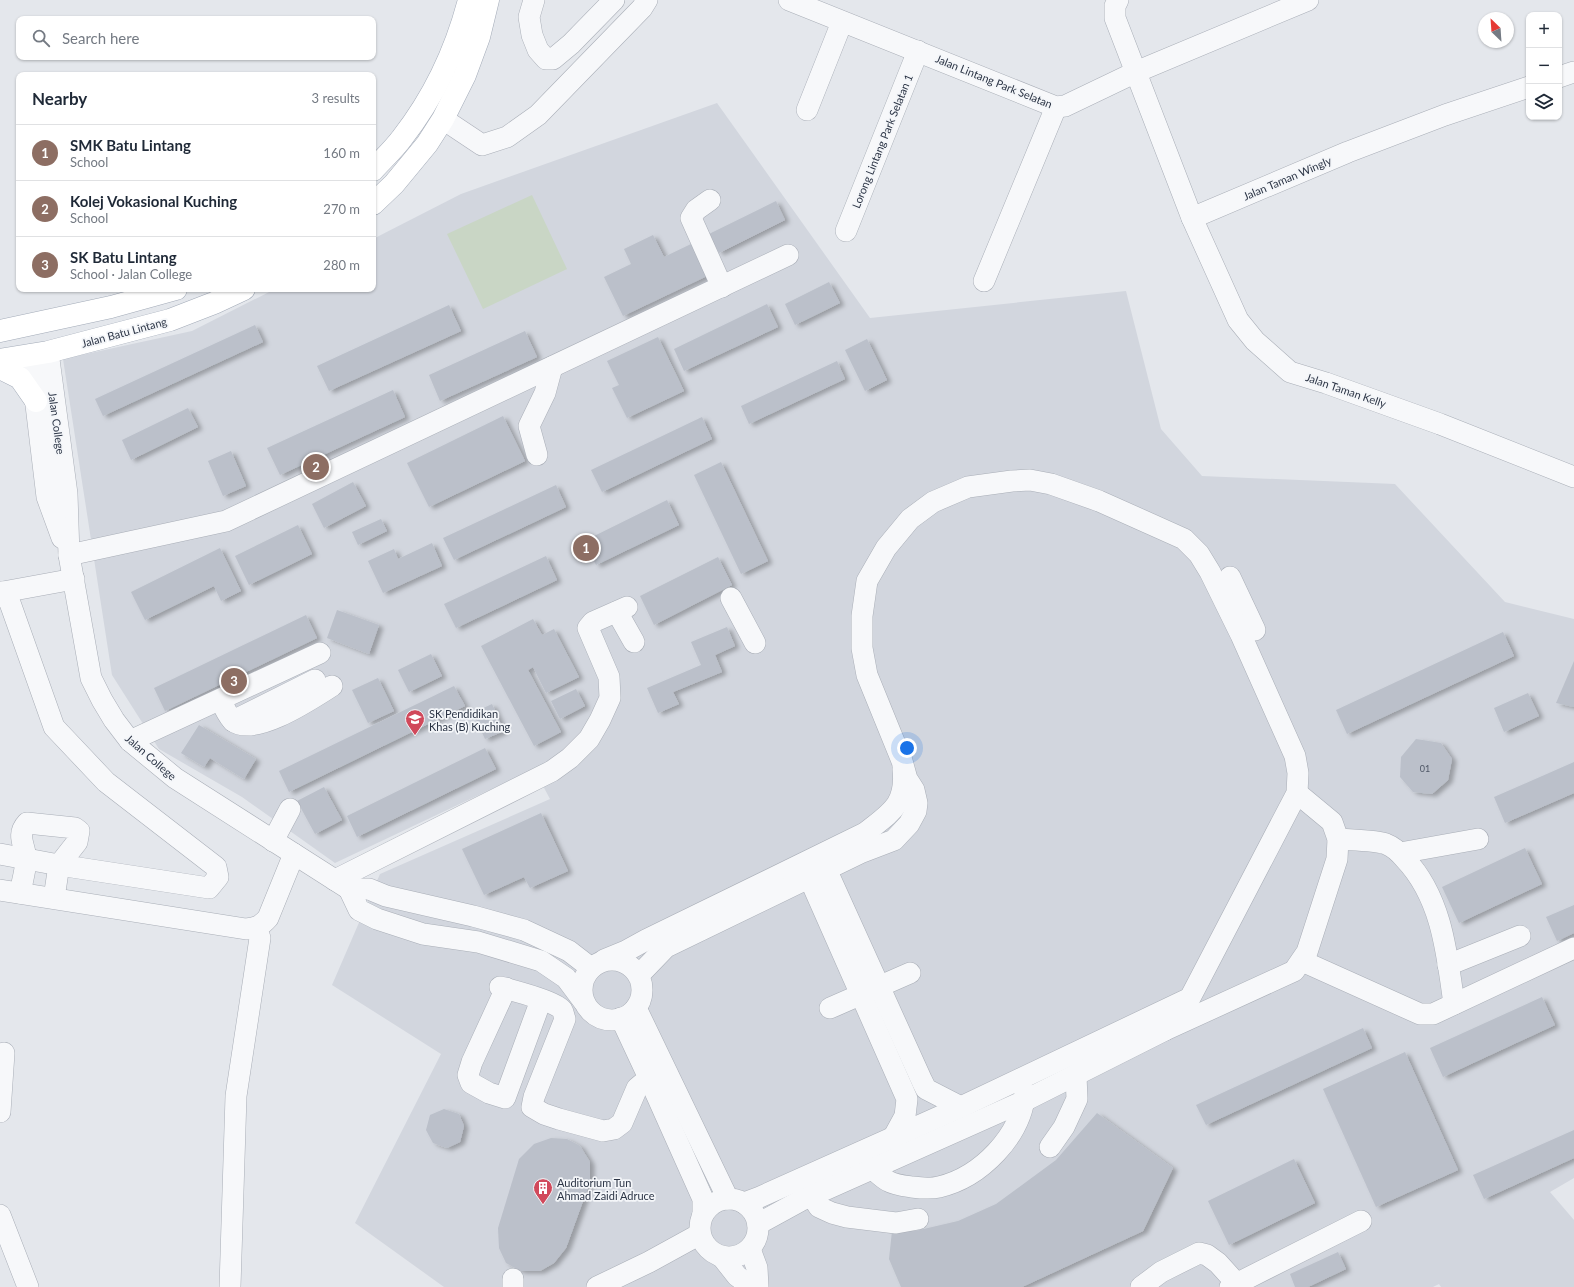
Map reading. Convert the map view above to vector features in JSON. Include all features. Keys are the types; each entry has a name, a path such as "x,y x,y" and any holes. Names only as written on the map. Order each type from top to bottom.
{"main road":[{"path":"376,167 402,139 427,103 461,31 469,0"},
{"path":"376,201 394,184 427,144 443,120 477,43 488,0"},
{"path":"0,331 111,307 165,292"},
{"name":"Jalan Batu Lintang","path":"0,360 38,348 170,320 238,292"},
{"path":"0,336 22,336 38,348 49,333 98,314 111,307"},
{"path":"0,368 20,378 36,401"}],"street":[{"path":"534,0 529,17 532,35 538,50 546,59 553,59 571,44 614,0"},
{"path":"443,120 482,145 507,137 538,115 636,14 647,0"},
{"name":"Jalan Lintang Park Selatan","path":"789,0 842,22 918,50 1056,107 1065,106 1136,72 1308,0"},
{"path":"1118,0 1115,6 1115,18 1192,218"},
{"path":"807,110 842,22"},
{"name":"Lorong Lintang Park Selatan 1","path":"846,231 918,50"},
{"path":"1562,76 1574,72"},
{"name":"Jalan Taman Wingly","path":"1192,218 1348,152 1445,115 1526,88"},
{"path":"984,280 1056,107"},
{"path":"710,200 696,210 691,218 722,287"},
{"name":"Jalan Taman Kelly","path":"1192,218 1238,320 1254,341 1290,372 1326,383 1440,424 1574,476"},
{"path":"69,555 226,521 788,255"},
{"path":"38,348 36,401 57,496"},
{"name":"Jalan College","path":"38,348 57,496 92,678 114,720 130,741 176,778 342,885"},
{"path":"537,455 529,426 545,393 552,367"},
{"path":"639,975 666,947 860,853 894,840 909,824 916,811 917,803 914,790 907,779 902,761 866,675 862,648 862,616 867,582 886,548 910,518 933,502 968,486 1030,480 1051,484 1106,504 1184,539 1199,554 1210,572 1242,635 1295,756 1298,774 1297,793 1190,998 1165,1030"},
{"path":"1230,577 1255,630"},
{"path":"0,854 59,865 209,888 218,877 216,867 106,782 54,727 10,603 1,592 74,579"},
{"path":"731,598 755,643"},
{"path":"342,885 552,772 570,758 589,739 610,698 609,677 588,628 593,622 622,610 634,642"},
{"path":"130,741 320,653"},
{"path":"220,700 233,721 324,683"},
{"path":"584,1002 582,984 585,975 598,964 865,833 893,810 902,795 904,780 902,761"},
{"path":"758,1224 800,1201 1024,1101 1165,1030 1294,971 1307,952 1337,859 1338,839 1332,822 1297,793"},
{"path":"273,840 290,809"},
{"path":"54,898 59,865 77,842 79,831 75,828 28,823 22,828 22,838 26,859 10,892 246,929 256,928 263,924 268,918 294,854"},
{"path":"1338,839 1385,843 1400,853 1416,871 1434,904 1443,934 1454,1004"},
{"path":"1400,853 1478,839"},
{"path":"818,873 869,990 907,1099 905,1116 893,1138"},
{"path":"342,885 369,889 386,896 473,916 524,930 598,964 620,960 634,969 639,975 642,983 640,1000 628,1013 610,1020 599,1017 590,1011 566,978 542,961 478,942 423,934 377,920 359,910 342,885"},
{"path":"230,1287 236,1096 260,938 256,928"},
{"path":"1448,965 1520,936"},
{"path":"1302,961 1420,1014 1433,1014 1574,948"},
{"path":"830,1008 910,973"},
{"path":"532,1107 534,1096 565,1020 562,1010 558,1007 503,987 472,1062 468,1075 470,1083 489,1093 532,1107 544,1114 603,1131 614,1129 622,1123 638,1088 649,1078"},
{"path":"869,990 926,1089 961,1107"},
{"path":"597,1287 649,1262 701,1224 713,1203 760,1197 961,1107 1190,998"},
{"path":"505,1098 541,1000"},
{"path":"628,1013 649,1078 703,1199 701,1224 702,1241 737,1276 752,1287"},
{"path":"628,1013 736,1201 750,1208 758,1224 755,1241 750,1249 742,1255 732,1258 717,1255 686,1253 649,1262"},
{"path":"0,1112 4,1054"},
{"path":"1050,1147 1064,1127 1077,1099 1076,1076"},
{"path":"871,1168 888,1181 906,1186 939,1187 962,1178 980,1167 1002,1146 1015,1124 1024,1101 1024,1090 1019,1079"},
{"path":"812,1196 820,1208 847,1217 896,1223 918,1219"},
{"path":"0,1216 28,1287"},
{"path":"1141,1287 1161,1272 1199,1253 1206,1255 1218,1263 1234,1285 1361,1221"},
{"path":"750,1249 757,1268 758,1287"}],"shaded area":[{"path":"717,103 870,318 1126,291 1161,429 1202,476 1395,484 1505,602 1574,619 1574,1178 1550,1192 1574,1220 1574,1287 1441,1287 1439,1284 1433,1287 444,1287 355,1223 441,1054 332,985 380,874 550,799 534,769 335,863 242,797 159,749 112,675 63,359 192,331 269,292 376,292 376,237 461,194"}],"green space":[{"path":"532,195 567,269 483,309 447,234"}],"building":[{"path":"776,201 785,220 719,253 709,234"},
{"path":"653,235 664,257 691,244 707,276 623,316 604,277 631,264 624,249"},
{"path":"829,282 840,303 795,325 785,304"},
{"path":"767,304 778,327 684,371 674,349"},
{"path":"449,305 461,331 329,391 317,366"},
{"path":"255,325 263,342 103,416 95,399"},
{"path":"525,331 537,357 440,401 429,375"},
{"path":"658,337 684,391 627,418 612,388 619,385 607,361"},
{"path":"867,339 887,380 865,391 845,350"},
{"path":"837,361 845,379 749,424 741,406"},
{"path":"393,390 405,417 280,475 267,448"},
{"path":"188,408 198,427 131,460 122,440"},
{"path":"503,416 525,461 429,507 407,463"},
{"path":"702,417 712,439 602,492 591,470"},
{"path":"231,451 246,486 223,496 208,461"},
{"path":"721,462 768,561 741,574 694,475"},
{"path":"353,482 366,506 324,528 312,504"},
{"path":"556,485 566,507 454,560 443,538"},
{"path":"667,500 679,525 596,565 584,541"},
{"path":"381,519 387,531 358,545 352,532"},
{"path":"298,525 312,554 249,585 235,556"},
{"path":"432,543 442,566 383,593 368,561 394,549 398,559"},
{"path":"220,548 241,591 221,601 214,586 145,620 131,592"},
{"path":"546,556 557,580 456,628 444,604"},
{"path":"718,557 732,585 654,625 640,596"},
{"path":"337,610 379,625 369,654 327,638"},
{"path":"306,615 317,638 165,711 154,688"},
{"path":"533,619 542,635 554,629 579,677 546,693 533,667 528,670 561,732 534,746 481,646"},
{"path":"727,627 735,646 715,655 722,672 673,692 679,704 658,713 647,688 701,665 691,642"},
{"path":"1503,632 1514,656 1347,734 1336,710"},
{"path":"431,654 442,676 409,692 398,670"},
{"path":"1574,661 1574,707 1556,703"},
{"path":"378,678 394,711 368,723 352,690"},
{"path":"454,686 465,706 289,792 279,771"},
{"path":"576,689 585,706 560,719 551,701"},
{"path":"1528,693 1539,716 1504,732 1494,708"},
{"path":"492,704 504,731 485,739 473,713"},
{"path":"199,725 256,759 244,779 210,758 204,767 181,753"},
{"path":"1416,739 1441,743 1452,759 1448,780 1432,794 1413,792 1400,777 1401,757"},
{"path":"485,748 496,769 357,837 347,816"},
{"path":"1574,762 1574,793 1505,823 1494,797"},
{"path":"324,787 342,820 315,834 297,801"},
{"path":"541,813 568,871 530,888 524,877 484,895 462,849"},
{"path":"1525,848 1542,884 1459,923 1442,887"},
{"path":"1574,905 1574,933 1557,941 1546,917"},
{"path":"1542,997 1555,1025 1443,1077 1430,1048"},
{"path":"1363,1028 1372,1048 1206,1125 1196,1105"},
{"path":"1405,1052 1458,1170 1376,1207 1323,1089"},
{"path":"444,1109 459,1114 464,1126 460,1142 447,1148 433,1143 426,1130 430,1115"},
{"path":"1097,1113 1173,1168 1143,1231 1022,1287 901,1287 889,1259 892,1231 915,1231 958,1221 996,1204 1056,1160"},
{"path":"1574,1130 1574,1158 1484,1199 1473,1175"},
{"name":"Auditorium Tun Ahmad Zaidi Adruce","path":"551,1138 567,1139 580,1146 590,1162 590,1182 566,1248 554,1263 540,1271 521,1271 506,1263 499,1248 498,1228 519,1159 534,1144"},
{"path":"1294,1159 1315,1203 1229,1245 1208,1201"},
{"path":"1338,1252 1346,1269 1308,1287 1295,1287 1290,1274"}],"place":[{"name":"Kolej Vokasional Kuching","path":"316,467"},
{"name":"SMK Batu Lintang","path":"586,548"},
{"name":"SK Batu Lintang","path":"234,681"},
{"name":"SK Pendidikan Khas (B) Kuching","path":"415,736"},
{"name":"Auditorium Tun Ahmad Zaidi Adruce","path":"543,1205"}]}
